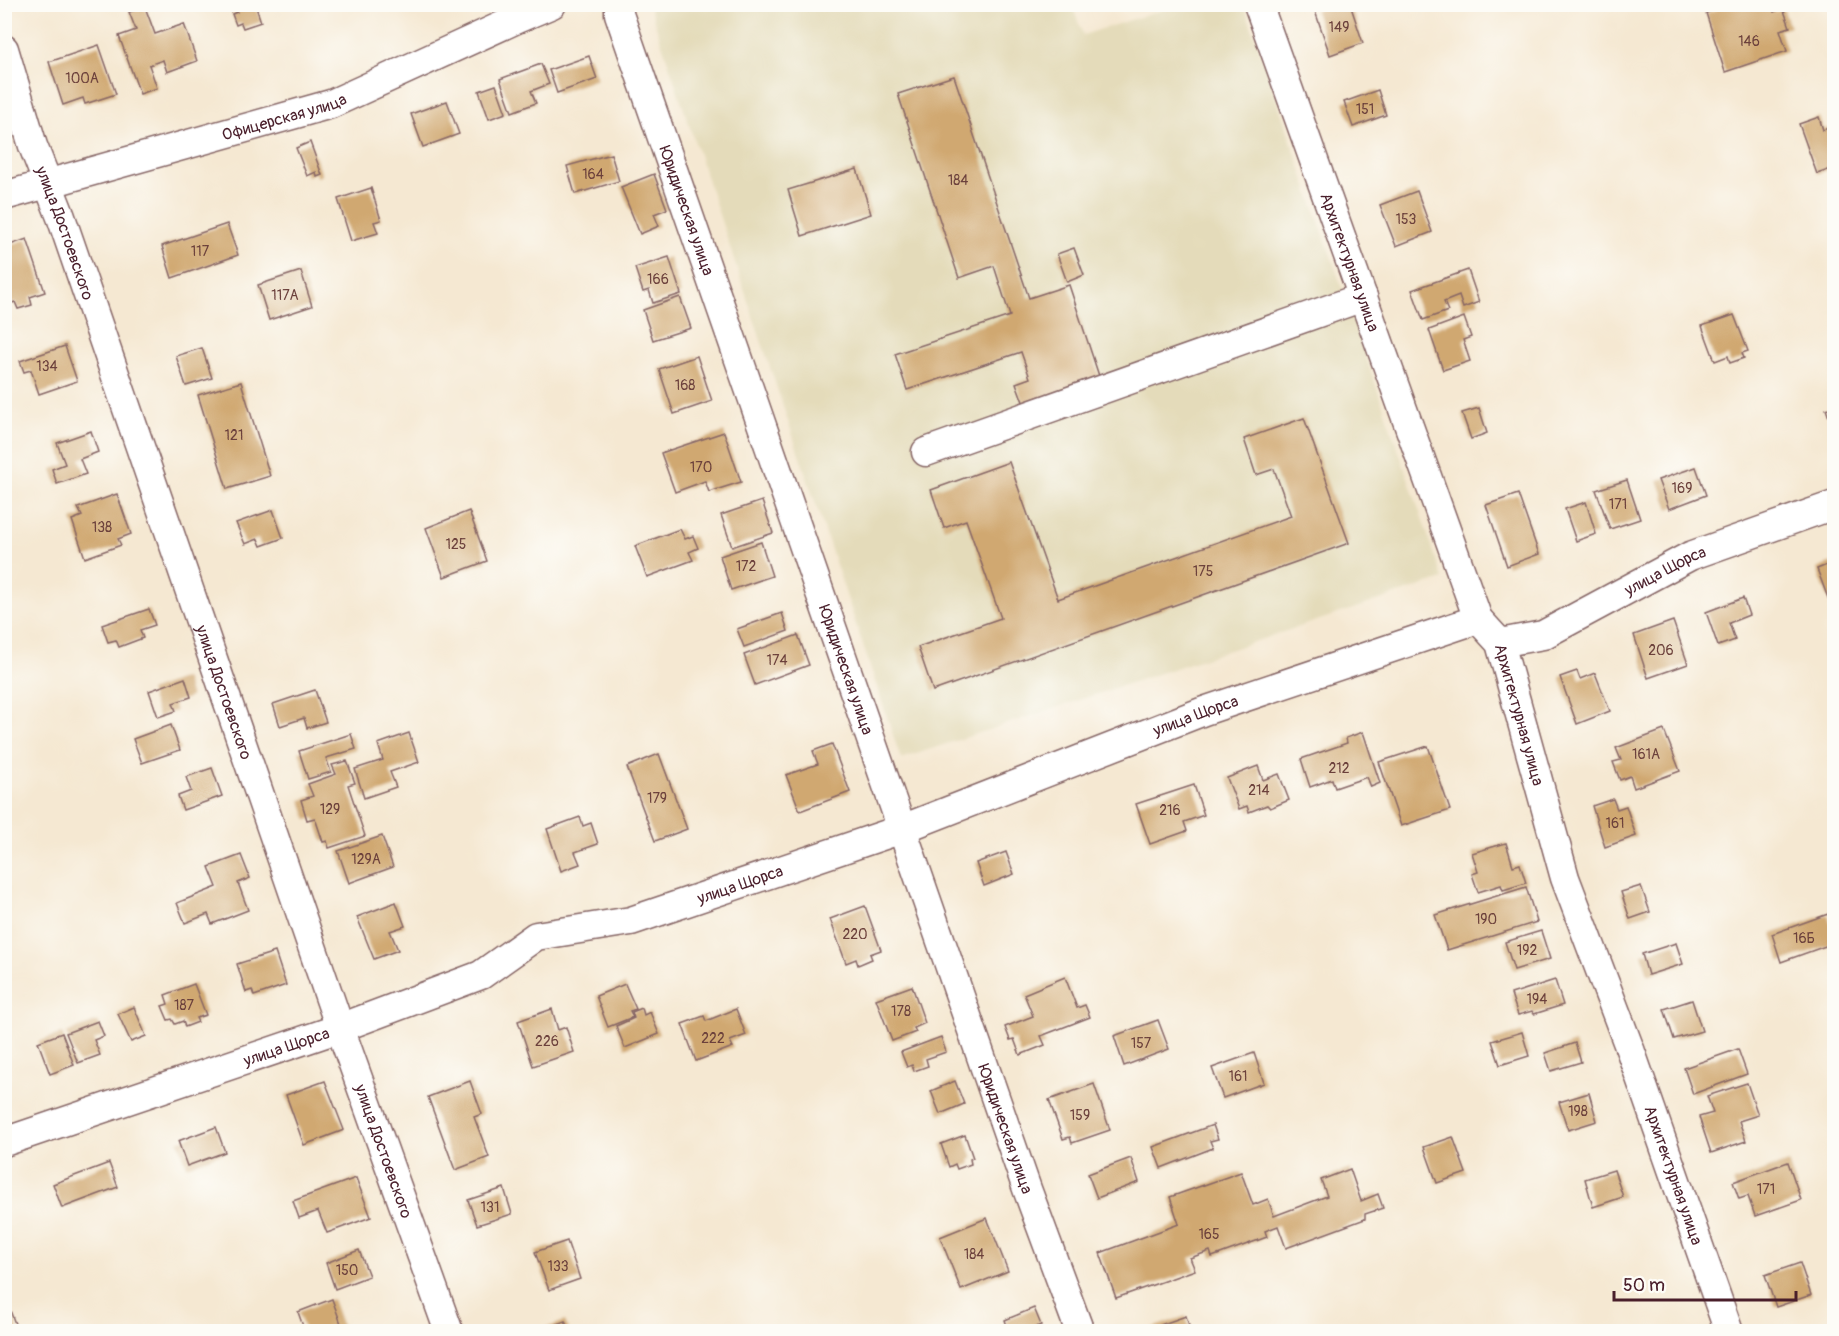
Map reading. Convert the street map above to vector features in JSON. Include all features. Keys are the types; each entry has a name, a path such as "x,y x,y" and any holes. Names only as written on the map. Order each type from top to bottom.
{"street":[{"name":"Офицерская улица","path":"4,196 331,104 552,4"},
{"name":"Юридическая улица","path":"619,4 619,14 1027,1189 1080,1332"},
{"name":"Архитектурная улица","path":"1258,4 1478,619 1500,643 1565,878 1631,1053 1729,1332"},
{"name":"улица Достоевского","path":"4,49 33,146 48,183 340,1028 449,1332"},
{"path":"926,452 1363,297"},
{"name":"улица Щорса","path":"1500,643 1543,636 1690,556 1834,505"},
{"name":"улица Щорса","path":"4,1142 340,1028 481,975 536,936 631,921 902,829 1204,711 1478,619"}],"shaded area":[{"path":"649,5 1072,5 1083,35 1178,5 1244,5 1443,579 901,759"}],"building":[{"path":"225,4 255,4 261,22 243,28 241,23 236,25 232,14 237,12 235,7 227,10"},
{"path":"1334,4 1350,4 1363,43 1330,55 1315,11"},
{"path":"1731,4 1772,4 1774,12 1783,8 1790,27 1780,30 1787,51 1725,72 1706,13"},
{"path":"145,7 155,34 184,24 197,61 167,72 163,60 149,65 157,88 140,94 119,36 136,30 129,12"},
{"path":"99,45 116,94 85,104 83,98 63,105 49,62"},
{"path":"589,56 597,79 557,93 549,70"},
{"path":"541,64 549,84 531,91 536,103 512,112 500,79"},
{"path":"954,76 1029,298 1069,285 1101,382 1025,407 1016,383 1030,378 1021,352 907,390 895,354 1010,316 994,266 959,278 898,94"},
{"path":"496,85 506,113 489,119 479,91"},
{"path":"1378,90 1386,115 1353,127 1344,102"},
{"path":"447,101 459,134 423,147 411,114"},
{"path":"1819,117 1823,130 1834,126 1834,168 1817,174 1799,124"},
{"path":"310,142 322,175 317,177 316,172 307,176 296,148"},
{"path":"611,154 619,181 575,194 567,166"},
{"path":"857,169 871,214 802,236 788,190"},
{"path":"654,174 667,209 654,214 659,226 640,234 621,187"},
{"path":"371,188 381,220 374,222 378,233 351,241 338,199"},
{"path":"1417,191 1432,232 1396,246 1380,205"},
{"path":"227,224 238,255 172,278 162,246"},
{"path":"27,239 45,292 30,297 32,305 18,309 15,302 4,306 4,247"},
{"path":"1074,248 1084,275 1067,282 1057,254"},
{"path":"669,257 681,294 653,303 649,290 643,292 635,268"},
{"path":"1468,270 1479,302 1463,308 1459,296 1444,302 1448,311 1423,320 1412,290"},
{"path":"301,271 312,306 269,320 258,285"},
{"path":"680,297 691,328 653,340 643,310"},
{"path":"1734,315 1748,351 1742,353 1744,358 1730,363 1728,356 1715,361 1702,326"},
{"path":"1464,317 1471,337 1463,340 1470,361 1443,370 1429,330"},
{"path":"65,346 77,381 39,394 31,370 24,372 20,361"},
{"path":"202,348 212,378 186,386 176,356"},
{"path":"697,356 712,401 674,414 659,369"},
{"path":"241,382 270,476 227,489 198,395"},
{"path":"1834,406 1834,432 1826,409"},
{"path":"1479,408 1487,433 1471,439 1462,413"},
{"path":"1304,418 1349,543 933,691 918,647 1001,618 966,520 944,528 931,490 1009,462 1058,599 1291,516 1274,469 1256,475 1244,439"},
{"path":"91,431 98,452 80,459 86,474 57,484 52,469 65,464 57,443"},
{"path":"724,432 741,482 709,492 705,481 675,492 661,453"},
{"path":"1696,467 1706,495 1669,509 1658,480"},
{"path":"1627,480 1640,519 1610,529 1596,490"},
{"path":"117,494 131,534 118,539 121,545 85,558 72,520 82,516 78,508"},
{"path":"1518,494 1539,554 1507,566 1486,505"},
{"path":"762,501 773,533 732,547 721,515"},
{"path":"1586,502 1596,534 1576,541 1565,509"},
{"path":"273,510 283,538 261,546 258,539 245,544 236,523"},
{"path":"469,511 487,561 444,577 426,528"},
{"path":"680,529 685,539 693,536 698,548 689,552 693,560 647,577 635,546"},
{"path":"761,542 772,576 731,590 720,556"},
{"path":"1834,562 1834,596 1828,598 1817,569"},
{"path":"1743,598 1749,615 1729,623 1735,640 1718,646 1706,612"},
{"path":"149,609 155,625 140,630 143,638 119,647 116,640 108,642 102,625"},
{"path":"782,613 788,631 744,647 737,629"},
{"path":"1673,621 1688,664 1648,678 1634,635"},
{"path":"798,635 809,665 755,685 744,655"},
{"path":"1577,671 1580,679 1595,673 1610,711 1577,724 1560,677"},
{"path":"185,678 191,697 173,703 176,711 158,717 149,691"},
{"path":"315,690 326,722 307,728 304,718 280,726 273,704"},
{"path":"171,725 180,750 142,763 133,739"},
{"path":"1664,730 1680,771 1634,788 1630,776 1620,780 1613,762 1621,760 1616,748"},
{"path":"1363,732 1380,783 1371,787 1367,777 1335,788 1332,779 1310,787 1301,759 1347,743 1346,738"},
{"path":"409,733 419,762 390,772 396,787 364,798 355,769 383,760 378,744"},
{"path":"351,734 356,749 326,758 331,772 308,779 299,751"},
{"path":"832,744 850,792 800,811 786,775 818,764 813,751"},
{"path":"1428,746 1450,810 1401,826 1379,762"},
{"path":"659,754 687,829 655,841 627,767"},
{"path":"347,761 355,783 348,785 365,836 329,848 327,841 323,842 315,818 307,820 301,800 313,796 308,784 336,774 332,765"},
{"path":"1258,766 1263,780 1279,774 1289,800 1270,808 1267,805 1249,812 1247,806 1239,809 1227,778"},
{"path":"212,768 222,796 183,810 178,796 191,791 186,777"},
{"path":"1194,785 1204,815 1184,822 1187,831 1150,844 1136,804"},
{"path":"1613,799 1617,809 1626,806 1636,836 1605,847 1592,806"},
{"path":"580,817 583,826 591,823 598,844 575,852 580,864 561,871 547,829"},
{"path":"382,836 393,867 349,883 338,851"},
{"path":"1506,843 1513,866 1520,864 1526,883 1503,890 1501,885 1478,892 1472,874 1478,872 1472,853"},
{"path":"1006,852 1014,874 984,886 976,863"},
{"path":"241,855 250,878 238,883 248,910 212,924 208,914 185,923 177,903 217,887 209,867"},
{"path":"1641,886 1650,912 1630,919 1621,892"},
{"path":"1526,887 1537,922 1447,950 1435,915"},
{"path":"396,902 405,926 390,931 398,950 374,959 357,917"},
{"path":"865,906 881,950 870,954 872,959 858,965 856,959 846,963 830,919"},
{"path":"1828,914 1834,933 1834,943 1781,962 1772,934"},
{"path":"1541,931 1550,959 1514,970 1505,942"},
{"path":"1676,943 1683,964 1648,975 1642,954"},
{"path":"275,952 286,985 254,996 252,990 246,992 237,964"},
{"path":"1065,977 1077,1008 1085,1005 1090,1017 1041,1036 1045,1045 1020,1055 1014,1039 1010,1040 1005,1027 1033,1016 1024,994"},
{"path":"1555,980 1563,1005 1534,1014 1532,1011 1518,1015 1511,994"},
{"path":"194,984 206,1015 196,1018 198,1022 185,1027 183,1021 175,1024 172,1019 168,1020 162,1006 168,1004 165,995"},
{"path":"625,984 636,1009 630,1011 633,1017 608,1027 596,996"},
{"path":"912,986 925,1023 914,1028 916,1032 892,1041 876,999"},
{"path":"1692,1000 1702,1031 1674,1039 1664,1009"},
{"path":"134,1007 146,1036 131,1042 118,1014"},
{"path":"642,1008 644,1015 650,1012 659,1034 625,1048 616,1026 634,1018 632,1012"},
{"path":"552,1009 558,1030 566,1027 574,1052 533,1066 518,1021"},
{"path":"736,1009 746,1035 730,1041 733,1047 696,1061 682,1024 704,1016 706,1021"},
{"path":"1158,1020 1169,1049 1124,1066 1114,1036"},
{"path":"98,1021 104,1036 94,1040 100,1055 78,1063 66,1033"},
{"path":"1522,1032 1529,1056 1500,1065 1492,1041"},
{"path":"62,1033 74,1065 50,1074 38,1042"},
{"path":"941,1037 946,1052 926,1059 928,1066 914,1071 912,1065 907,1067 901,1052"},
{"path":"1575,1043 1581,1062 1551,1071 1545,1053"},
{"path":"1738,1049 1747,1074 1693,1094 1684,1068"},
{"path":"1254,1053 1264,1083 1223,1098 1212,1068"},
{"path":"325,1081 344,1130 304,1145 286,1095"},
{"path":"470,1081 482,1114 474,1117 489,1157 455,1170 428,1097"},
{"path":"955,1081 964,1104 940,1114 931,1091"},
{"path":"1747,1083 1758,1115 1739,1121 1746,1141 1711,1153 1699,1117 1713,1113 1707,1096"},
{"path":"1094,1084 1110,1130 1072,1143 1070,1137 1063,1139 1049,1100"},
{"path":"1589,1093 1597,1121 1568,1130 1559,1102"},
{"path":"1213,1125 1218,1139 1210,1141 1213,1148 1161,1168 1153,1147"},
{"path":"216,1127 225,1152 187,1166 178,1141"},
{"path":"965,1135 973,1158 970,1159 971,1164 957,1169 955,1164 949,1167 941,1144"},
{"path":"1453,1137 1466,1173 1437,1183 1424,1147"},
{"path":"1131,1158 1139,1182 1097,1198 1088,1174"},
{"path":"1788,1162 1801,1200 1755,1216 1748,1196 1739,1199 1733,1182"},
{"path":"109,1163 118,1187 62,1208 53,1184"},
{"path":"1350,1169 1361,1201 1378,1194 1383,1208 1365,1214 1365,1219 1286,1248 1278,1226 1265,1231 1267,1237 1212,1257 1210,1251 1190,1258 1195,1270 1116,1298 1100,1253 1179,1224 1170,1197 1241,1172 1253,1205 1268,1199 1274,1216 1327,1196 1321,1180"},
{"path":"1614,1170 1623,1197 1593,1207 1585,1179"},
{"path":"356,1178 371,1217 327,1233 318,1211 299,1218 293,1201"},
{"path":"504,1188 512,1214 477,1225 468,1200"},
{"path":"987,1218 1008,1271 961,1290 940,1237"},
{"path":"567,1241 580,1279 549,1290 535,1252"},
{"path":"359,1250 369,1276 335,1289 326,1263"},
{"path":"1800,1263 1811,1295 1776,1307 1765,1275"},
{"path":"332,1299 344,1332 305,1332 298,1312"},
{"path":"7,1302 18,1332 4,1332 4,1303"},
{"path":"1034,1308 1041,1325 1025,1332 1009,1332 1005,1320"},
{"path":"1186,1316 1191,1332 1143,1332 1143,1331"},
{"path":"565,1321 569,1332 538,1332 538,1331"}]}
